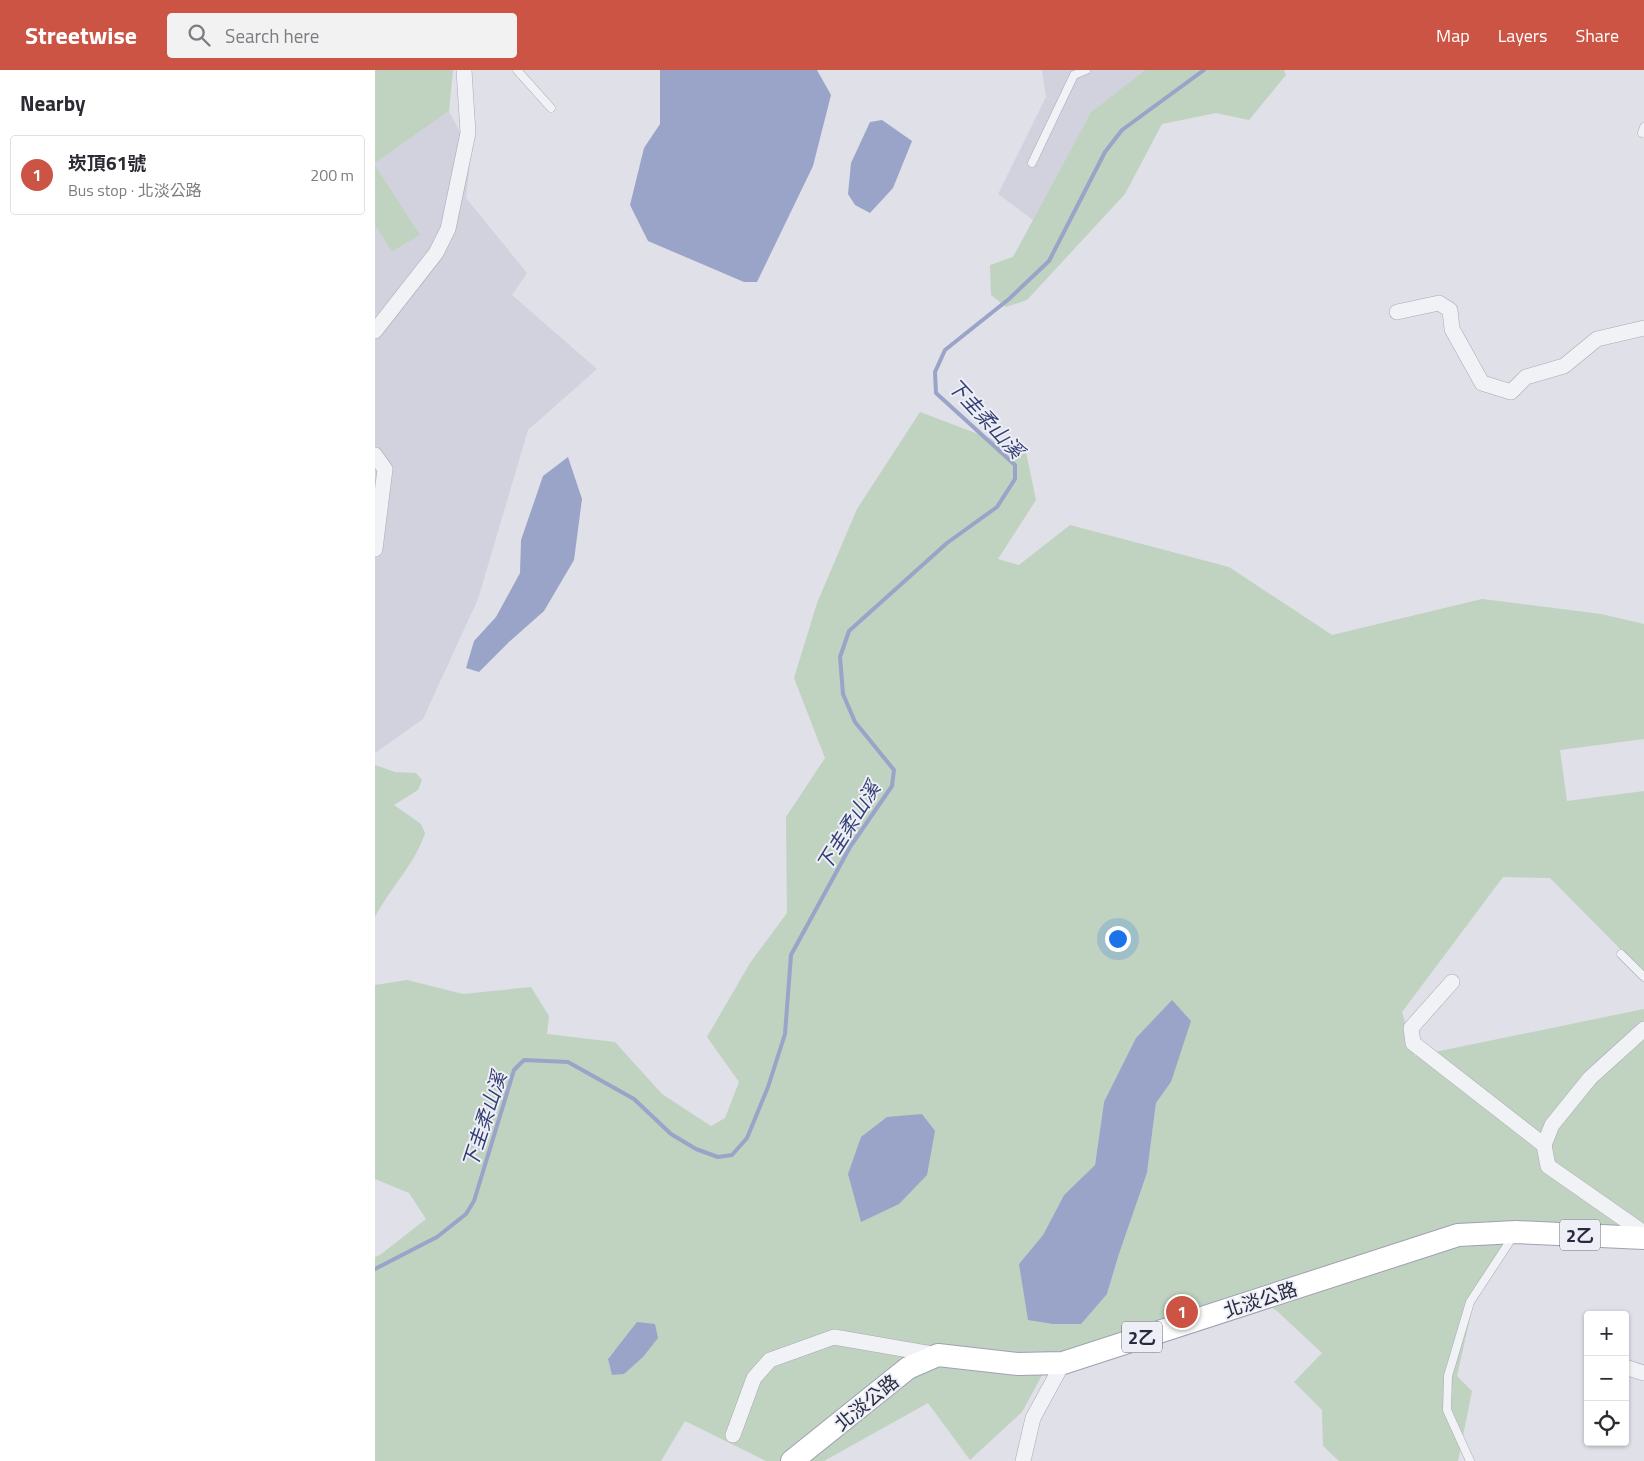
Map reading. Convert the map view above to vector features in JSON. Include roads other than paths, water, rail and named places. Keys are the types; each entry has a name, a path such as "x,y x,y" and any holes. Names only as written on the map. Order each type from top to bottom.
{"main road":[{"name":"北淡公路","path":"792,1461 908,1368 938,1355 1018,1364 1063,1363 1458,1235 1516,1232 1644,1238"}],"street":[{"path":"375,331 436,253 448,229 468,133 464,70"},
{"path":"1397,312 1439,303 1450,310 1452,329 1482,383 1511,392 1526,377 1564,366 1597,339 1644,328"},
{"path":"375,455 385,469 375,549"},
{"path":"1452,982 1411,1028 1413,1043 1544,1145"},
{"path":"1644,1029 1590,1078 1552,1125 1544,1145 1548,1166 1644,1233"},
{"path":"733,1435 754,1378 770,1360 834,1338 938,1355"},
{"path":"1023,1461 1033,1418 1063,1363"},
{"path":"1629,1368 1644,1373"}],"lane":[{"path":"517,70 551,108"},
{"path":"1032,163 1074,75 1086,70"},
{"path":"1621,954 1644,977"},
{"path":"1470,1461 1447,1410 1448,1376 1470,1302 1516,1232"}],"water":[{"path":"660,70 817,70 831,95 813,166 757,282 744,282 648,241 630,205 644,148 660,124"},
{"path":"882,120 912,141 893,188 870,213 855,205 848,194 851,163 870,122"},
{"path":"568,457 582,499 574,560 544,611 479,672 466,668 474,641 496,617 520,573 521,540 543,476"},
{"path":"1172,1000 1191,1021 1171,1082 1156,1103 1147,1173 1107,1294 1081,1324 1053,1324 1028,1320 1019,1264 1043,1235 1064,1195 1095,1165 1104,1102 1136,1038"},
{"path":"922,1114 935,1131 927,1175 899,1204 861,1222 848,1174 861,1137 887,1117"},
{"path":"637,1322 655,1324 658,1338 643,1357 624,1374 612,1375 608,1359"}],"waterway":[{"name":"下圭柔山溪","path":"375,1269 437,1237 466,1214 474,1201 514,1070 524,1060 568,1062 634,1099 671,1134 696,1149 718,1157 732,1155 747,1138 768,1087 785,1034 791,955 850,847 892,786 894,770 855,722 843,694 840,657 849,631 947,543 997,507 1015,479 1015,465 936,393 935,372 945,350 1009,299 1049,261 1105,152 1122,130 1204,70"}],"place":[{"name":"崁頂61號","path":"1182,1312"}]}
